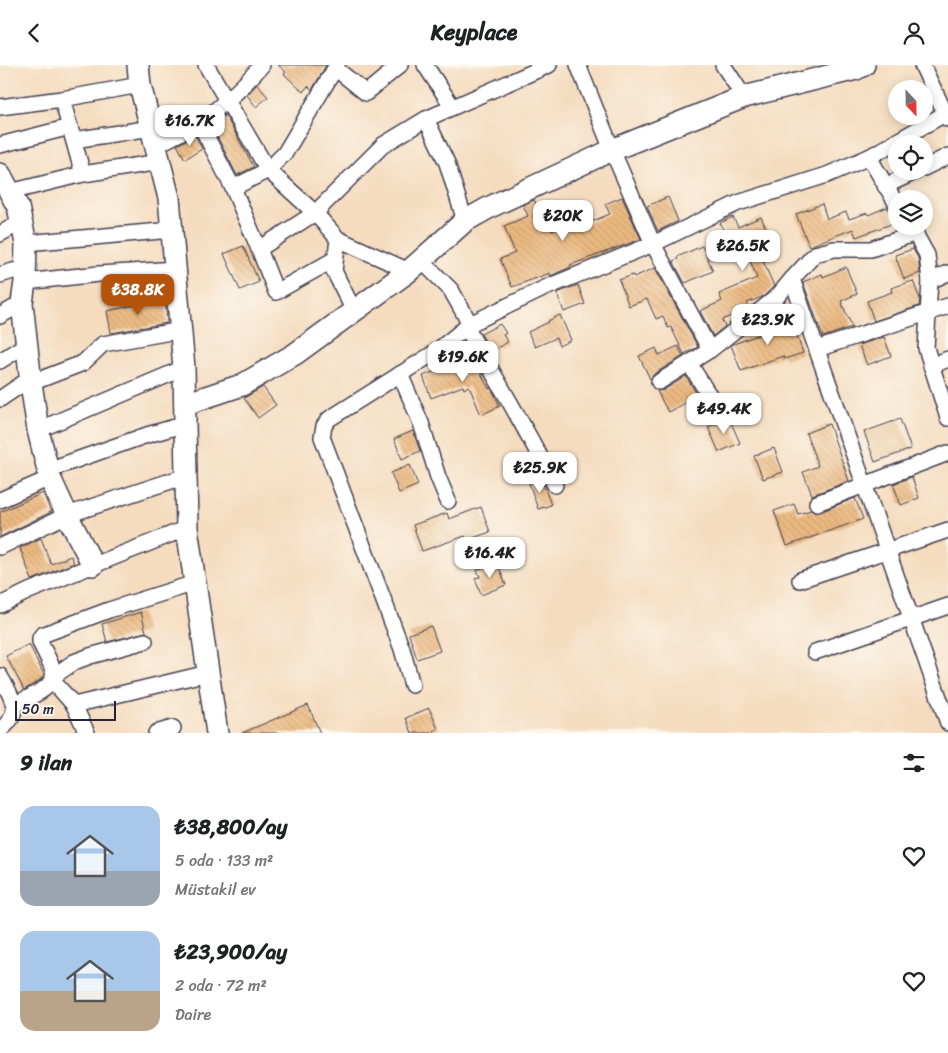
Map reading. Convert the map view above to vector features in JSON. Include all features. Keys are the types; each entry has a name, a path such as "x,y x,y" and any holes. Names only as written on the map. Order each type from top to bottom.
{"street":[{"path":"206,65 268,170 315,213 338,239 415,265 452,290 468,326 555,485"},
{"path":"93,565 67,515 49,474 38,430 26,344 24,285 26,243 23,221 18,207 4,183 83,174 155,145 199,122 251,79 262,65"},
{"path":"233,188 268,170 285,153 336,67 366,93 400,65"},
{"path":"425,65 452,106"},
{"path":"259,249 315,213 383,145 452,106 530,69 549,65"},
{"path":"578,65 612,151 653,245 710,350"},
{"path":"723,65 744,97"},
{"path":"412,685 392,622 322,437 324,427 329,419 437,351 468,326 545,288 653,245 738,203 827,175 869,157 947,115 922,65"},
{"path":"0,501 49,474 147,435 295,355 415,265 465,221 490,207 612,151 744,97 858,66"},
{"path":"0,107 62,99 142,71 155,145 169,198 182,330 187,528 217,733"},
{"path":"62,99 83,174"},
{"path":"426,119 446,163 465,221"},
{"path":"199,122 233,188 276,291 335,259"},
{"path":"0,145 72,133 155,145"},
{"path":"869,157 888,191"},
{"path":"933,164 948,157"},
{"path":"885,186 898,180"},
{"path":"0,234 23,221"},
{"path":"26,243 172,230"},
{"path":"659,382 710,350 778,297 815,255 834,249 871,249 903,235"},
{"path":"917,235 927,255 930,281 926,349 948,418"},
{"path":"338,239 334,271 354,311"},
{"path":"0,317 24,285 99,274 176,269"},
{"path":"0,275 13,271 24,285"},
{"path":"930,281 948,273"},
{"path":"792,279 911,619 941,682 948,723"},
{"path":"817,349 948,306"},
{"path":"0,399 22,384 30,383 83,363 103,344 182,330"},
{"path":"0,361 26,344"},
{"path":"931,365 948,359"},
{"path":"689,363 707,393 721,409"},
{"path":"38,430 184,368"},
{"path":"400,374 421,423 438,477 448,501"},
{"path":"818,503 948,453"},
{"path":"0,547 67,515 186,476"},
{"path":"0,605 93,565 187,528"},
{"path":"800,580 948,530"},
{"path":"87,733 74,705 53,678 54,672 40,642 42,635 108,609 195,583"},
{"path":"815,652 948,606"},
{"path":"15,704 44,690 53,678 74,662 145,641"},
{"path":"74,705 208,673"},
{"path":"0,676 15,704 9,723 0,730"},
{"path":"156,733 173,728"}],"building":[{"path":"278,65 326,65 312,90 308,86 303,92 284,74 286,72"},
{"path":"257,84 268,97 256,107 247,95"},
{"path":"225,115 254,167 237,175 211,125"},
{"path":"195,135 202,149 185,159 177,145"},
{"path":"622,197 641,239 570,265 571,267 550,276 550,273 512,287 500,259 515,253 504,226 528,216 523,205 534,200 536,204 541,202 552,231 564,226 566,231 610,214 605,204"},
{"path":"668,197 678,221 658,231 647,206"},
{"path":"822,204 827,219 846,212 849,219 867,213 868,215 887,207 888,225 856,237 853,229 809,246 796,214"},
{"path":"733,217 738,227 761,217 775,257 763,261 774,286 764,296 747,303 749,307 745,310 722,320 725,326 713,336 700,311 722,301 719,294 757,278 744,245 738,248 736,242 727,246 722,234 725,233 720,223"},
{"path":"243,246 259,282 240,290 224,254"},
{"path":"702,246 713,271 685,283 673,261 678,259 677,257"},
{"path":"913,249 918,258 920,273 904,279 895,255"},
{"path":"846,267 857,294 841,301 852,327 823,337 803,282 822,274 823,277"},
{"path":"655,268 698,347 684,354 671,327 668,328 663,316 656,319 647,299 629,306 619,280 633,275 634,277"},
{"path":"913,281 920,299 919,306 874,321 867,301 892,292 891,288"},
{"path":"578,285 585,304 564,312 557,293"},
{"path":"165,299 167,323 111,333 107,311"},
{"path":"560,315 571,340 559,346 556,338 535,347 528,332"},
{"path":"791,318 803,353 784,359 783,356 741,371 731,345 774,329 772,324"},
{"path":"500,324 506,333 503,335 508,342 491,351 481,334"},
{"path":"884,337 891,356 867,365 859,345"},
{"path":"678,346 683,356 654,374 650,379 639,356 656,348 659,355"},
{"path":"472,356 500,406 481,415 469,386 464,389 463,386 431,398 423,376"},
{"path":"686,376 698,396 668,412 657,391 664,390"},
{"path":"263,387 276,405 258,418 244,398"},
{"path":"729,418 740,443 719,452 708,427"},
{"path":"900,419 911,449 875,462 864,432"},
{"path":"829,424 849,481 812,495 803,472 818,466 806,433"},
{"path":"413,431 420,451 402,459 394,439"},
{"path":"774,448 783,472 763,479 754,456"},
{"path":"410,465 418,485 399,493 391,473"},
{"path":"912,477 919,498 901,505 893,484"},
{"path":"541,478 551,505 538,509 529,483"},
{"path":"43,493 51,512 0,537 0,512"},
{"path":"855,498 863,519 787,546 774,511 794,504 798,514 811,510 820,512"},
{"path":"481,507 490,532 467,540 465,536 422,551 413,525 447,513 449,519"},
{"path":"41,538 51,564 71,556 74,563 32,580 20,548"},
{"path":"497,562 506,585 481,595 475,578 480,577 477,570"},
{"path":"141,612 146,632 107,642 102,624"},
{"path":"431,626 440,651 417,659 409,634"},
{"path":"29,644 44,675 40,680 24,690 6,656"},
{"path":"308,705 320,733 242,733"},
{"path":"429,708 438,729 429,733 412,733 406,718"}]}
